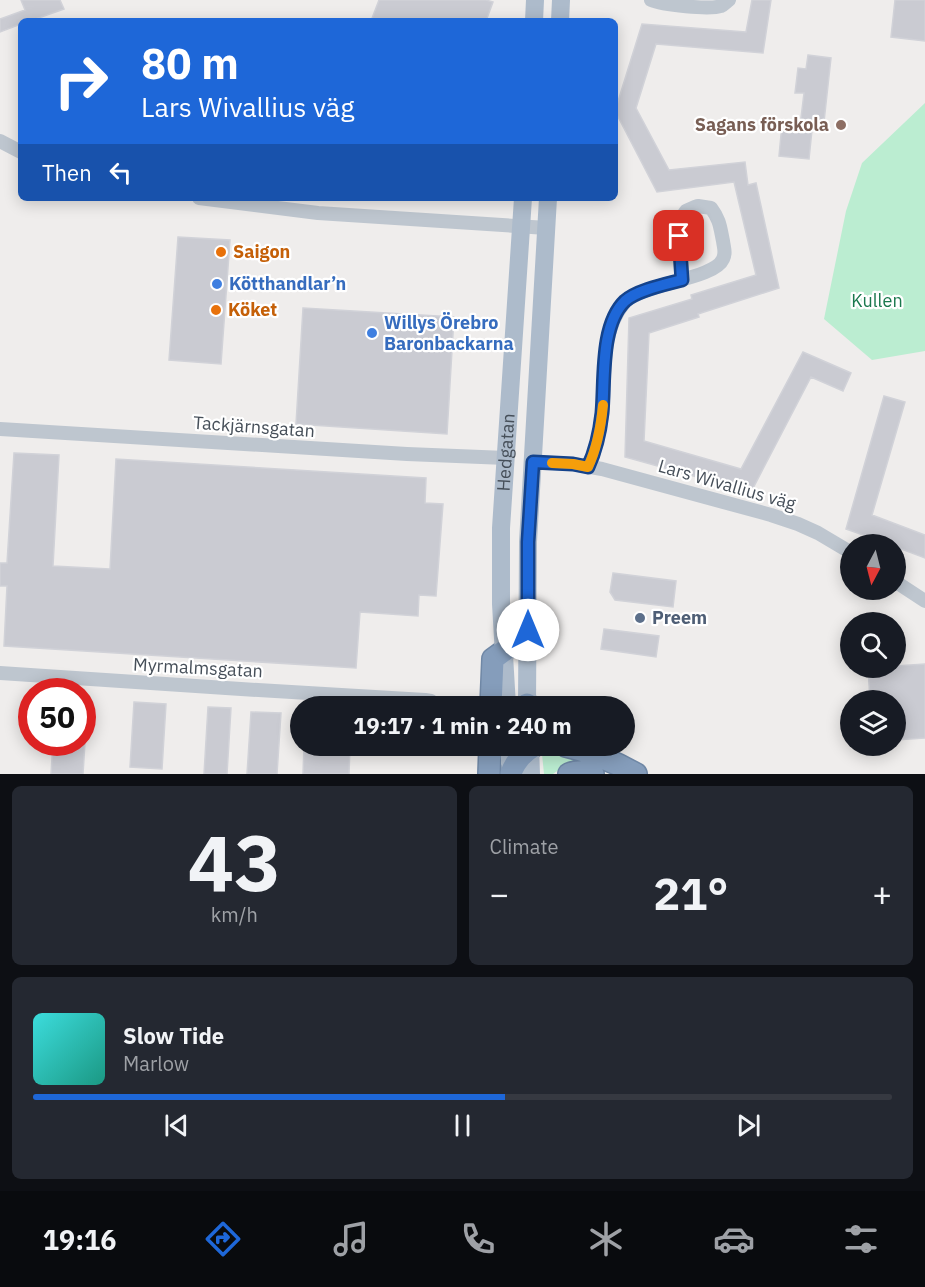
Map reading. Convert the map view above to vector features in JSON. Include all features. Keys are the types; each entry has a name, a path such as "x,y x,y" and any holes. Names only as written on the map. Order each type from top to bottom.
{"highway":[{"path":"491,696 493,659 504,651"},
{"path":"489,774 490,756"},
{"path":"518,774 515,762 520,756"},
{"path":"600,756 636,774"},
{"path":"569,774 573,772 593,774"}],"main road":[{"path":"534,18 535,0"},
{"path":"560,18 561,0"},
{"name":"Hedgatan","path":"520,696 504,651 501,528 523,201"},
{"name":"Hedgatan","path":"523,696 528,542 548,201"},
{"path":"507,458 533,462"}],"street":[{"path":"651,0 659,3 719,7 729,0"},
{"path":"0,141 18,150"},
{"path":"223,201 318,213 547,228"},
{"path":"588,467 598,438 602,416 606,347 617,312 626,300 639,293 682,280 717,267 723,261 725,252 719,218 711,208 694,207 686,211 679,221 682,280"},
{"name":"Tackjärnsgatan","path":"0,429 507,458"},
{"name":"Lars Wivallius väg","path":"533,462 573,464 613,472 789,521 818,533 840,546"},
{"path":"906,589 925,601"},
{"name":"Myrmalmsgatan","path":"0,673 331,696"}],"green space":[{"name":"Kullen","path":"925,103 925,351 872,360 824,319 846,211 862,163"},
{"path":"542,756 578,758 615,774 579,766 563,768 553,774 544,774"}],"building":[{"path":"21,0 60,0 64,9 38,18 18,18 18,25 0,32 0,19 25,10"},
{"path":"379,0 486,0 493,2 487,18 372,18"},
{"path":"752,0 771,0 763,53 656,44 636,108 669,170 745,162 748,185 756,183 779,288 698,314 699,317 649,333 644,441 741,469 803,352 851,373 843,391 811,377 751,492 625,457 629,318 692,299 691,295 756,275 734,182 657,192 618,117 618,101 642,24 746,32"},
{"path":"895,0 925,0 925,41 891,37"},
{"path":"808,55 831,58 823,131 812,130 809,159 779,156 782,124 800,126 804,93 795,93 798,68 806,69"},
{"path":"178,237 230,240 221,364 169,360"},
{"path":"303,308 454,317 447,434 296,424"},
{"path":"884,396 905,402 872,515 925,535 925,558 906,551 906,534 860,534 846,529"},
{"path":"14,453 59,455 53,566 110,569 116,459 426,478 425,503 443,504 436,596 419,595 418,616 360,612 356,668 4,646 7,586 0,586 0,563 7,563"},
{"path":"613,573 676,581 673,607 615,600 610,592"},
{"path":"604,629 659,636 656,657 601,649"},
{"path":"925,664 925,738 906,739 906,690 869,690 869,678 906,678 906,665"},
{"path":"134,702 166,704 162,769 130,767"},
{"path":"208,707 231,708 227,774 204,774"},
{"path":"251,712 281,713 277,774 247,774"},
{"path":"52,756 84,756 83,774 51,774"},
{"path":"304,756 350,756 349,774 303,774"}],"slow traffic":[{"path":"552,463 588,467 598,438 603,405"}],"place":[{"name":"Sagans förskola","path":"841,125"},
{"name":"Saigon","path":"221,252"},
{"name":"Kötthandlar’n","path":"217,284"},
{"name":"Köket","path":"216,310"},
{"name":"Willys Örebro Baronbackarna","path":"372,333"},
{"name":"Preem","path":"640,618"}],"route":[{"path":"528,630 528,542 533,462 588,467 598,438 602,416 606,347 610,329 617,312 626,300 639,293 682,280 679,236"}]}
